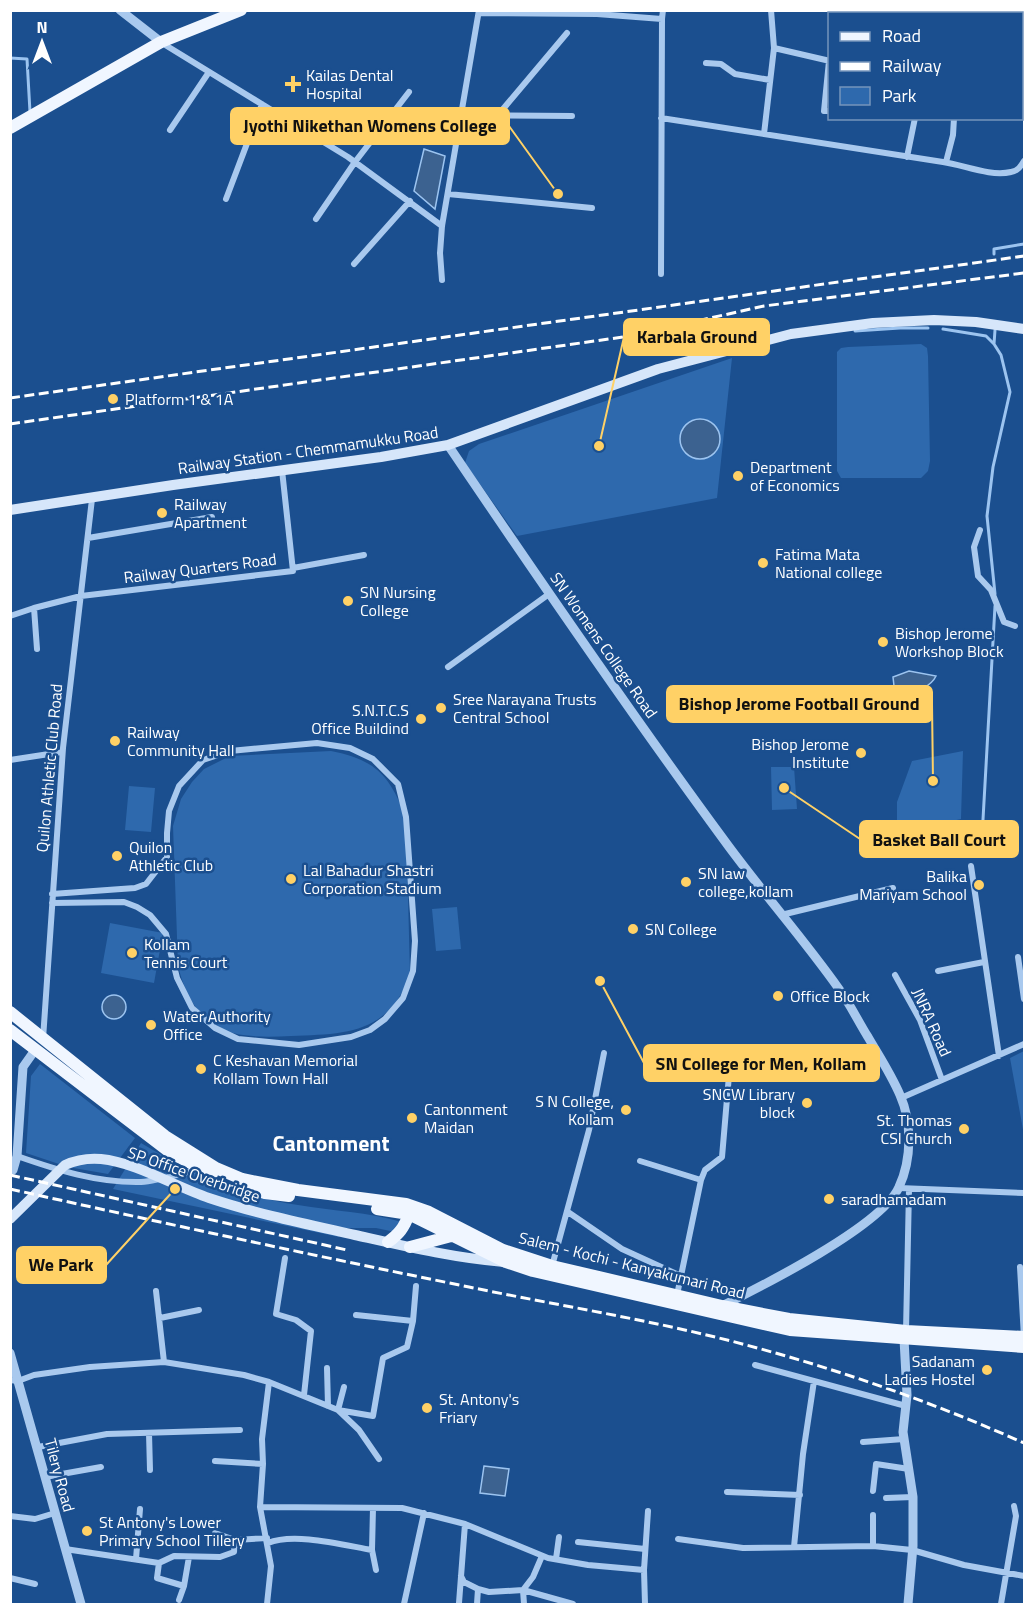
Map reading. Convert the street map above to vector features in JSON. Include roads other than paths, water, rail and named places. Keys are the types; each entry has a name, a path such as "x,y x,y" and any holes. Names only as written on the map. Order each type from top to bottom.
{"main road":[{"path":"10,128 161,42 241,10"},
{"name":"Railway Station - Chemmamukku Road","path":"10,510 448,445 658,369 791,334 873,322 934,320 976,321 1024,329"},
{"name":"Salem - Kochi - Kanyakumari Road","path":"10,1012 165,1136 216,1168 242,1179 265,1185 406,1204 429,1212 503,1250 552,1266 677,1295 721,1311 905,1335 1024,1341"},
{"path":"10,1030 171,1153 221,1178 265,1193 409,1214 506,1262 533,1271 721,1311"},
{"name":"SP Office Overbridge","path":"10,1219 65,1165 75,1161 101,1159 120,1163 207,1198 274,1217 410,1247 480,1260 506,1262"},
{"path":"388,1242 405,1226 409,1214"},
{"path":"410,1247 467,1232"}],"street":[{"path":"120,10 161,42 355,162 442,226"},
{"path":"661,274 663,10"},
{"path":"764,134 774,48 771,10"},
{"path":"442,280 440,253 442,226 478,12 597,14 662,19"},
{"path":"498,115 567,33"},
{"path":"774,48 828,61"},
{"path":"706,63 721,64 735,74 770,80"},
{"path":"828,71 824,111 828,111"},
{"path":"170,130 209,72"},
{"path":"316,219 355,162 409,92"},
{"path":"226,199 262,105"},
{"path":"461,115 572,116"},
{"path":"661,118 946,162 997,173 1019,169 1024,161"},
{"path":"907,157 915,120"},
{"path":"946,162 953,135 954,120"},
{"path":"448,194 592,208"},
{"path":"354,264 410,201"},
{"name":"SN Womens College Road","path":"448,445 549,594 725,842 840,991 888,1071 901,1098 908,1129 908,1155 899,1188"},
{"name":"Railway Quarters Road","path":"10,616 81,596 293,571 282,471"},
{"name":"Quilon Athletic Club Road","path":"43,1040 62,752 92,499"},
{"path":"88,538 212,517"},
{"path":"980,530 974,547 978,576 991,590 1004,622 1015,626"},
{"path":"293,568 364,555"},
{"path":"448,667 549,594"},
{"path":"34,608 38,649"},
{"path":"52,894 135,888 146,884 167,857 169,811 179,786 203,760 230,751 296,744 317,743 350,748 373,759 398,784 406,817 415,941 413,971 403,998 385,1019 370,1030 351,1037 299,1044 238,1039 215,1028 192,1008 177,978 166,934 150,915 124,902 52,903"},
{"path":"10,760 62,752"},
{"path":"971,866 999,1056"},
{"path":"782,915 893,888"},
{"path":"1018,957 1024,999"},
{"path":"938,971 984,962"},
{"name":"JNRA Road","path":"895,975 920,1020 942,1080"},
{"name":"JNRA Road","path":"901,1098 1024,1044"},
{"path":"13,1170 17,1156 23,1067 35,1050"},
{"path":"677,1295 701,1180 705,1170 722,1157 731,1052"},
{"path":"552,1266 589,1130 604,1053"},
{"path":"17,1156 66,1173 110,1180 142,1182 201,1168"},
{"path":"640,1161 701,1180"},
{"path":"721,1311 852,1232 881,1209 899,1188 1024,1193"},
{"path":"908,1605 913,1497 903,1432 907,1383 905,1335 909,1190"},
{"path":"568,1212 622,1249 681,1276"},
{"path":"285,1258 276,1314 296,1320 311,1331 304,1395"},
{"path":"1020,1267 1024,1341"},
{"path":"14,1380 90,1367 164,1362 244,1374 339,1410 373,1416 383,1358 407,1347 413,1321 416,1286"},
{"path":"156,1291 164,1362"},
{"path":"160,1318 199,1310"},
{"path":"356,1315 413,1321"},
{"name":"Tilery Road","path":"10,1353 14,1380 38,1447 81,1605"},
{"path":"755,1365 906,1406"},
{"path":"327,1368 328,1406"},
{"path":"794,1547 803,1454 814,1381"},
{"path":"267,1605 271,1566 260,1507 262,1439 269,1382"},
{"path":"339,1410 344,1387"},
{"path":"339,1410 359,1430 379,1459"},
{"path":"38,1447 107,1434 240,1430"},
{"path":"149,1433 150,1470"},
{"path":"862,1442 904,1439"},
{"path":"215,1461 263,1464"},
{"path":"873,1491 876,1464 909,1469"},
{"path":"45,1477 101,1467"},
{"path":"728,1492 800,1495"},
{"path":"886,1498 913,1497"},
{"path":"1001,1605 1016,1516 1014,1506"},
{"path":"260,1507 402,1508 465,1524 556,1560 644,1570"},
{"path":"373,1508 372,1550 376,1570"},
{"path":"136,1559 140,1509"},
{"path":"645,1605 644,1570 648,1511"},
{"path":"10,1515 34,1519 55,1513"},
{"path":"404,1605 424,1513"},
{"path":"873,1515 873,1546"},
{"path":"459,1603 465,1524"},
{"path":"215,1533 235,1540 290,1539 372,1550"},
{"path":"556,1560 559,1537"},
{"path":"678,1539 743,1548 873,1546 912,1550 964,1565 1024,1576"},
{"path":"64,1549 159,1563 174,1556 220,1557 234,1552 235,1540"},
{"path":"578,1542 645,1549"},
{"path":"524,1605 523,1590 533,1577 542,1556"},
{"path":"179,1599 184,1586 189,1557"},
{"path":"159,1563 157,1578 184,1586"},
{"path":"460,1576 464,1582 489,1592 523,1590 573,1605"},
{"path":"10,1578 35,1584"},
{"path":"477,1605 478,1589"}],"waterway":[{"path":"10,58 27,59 30,112"},
{"path":"994,254 994,249 1024,244"},
{"path":"855,331 928,328"},
{"path":"943,329 986,336 1001,355 1010,392 993,467 987,516 995,594"},
{"path":"994,344 995,330"},
{"path":"981,855 995,606"}],"railway":[{"path":"10,398 1024,256"},
{"path":"10,424 630,336 764,306 1024,273"},
{"path":"10,1175 347,1250"},
{"path":"10,1189 731,1341 880,1386 1024,1443"}],"place":[{"name":"Kailas Dental Hospital","path":"293,84"},
{"name":"Jyothi Nikethan Womens College","path":"558,194"},
{"name":"Platform 1 & 1A","path":"113,399"},
{"name":"Karbala Ground","path":"599,446"},
{"name":"Department of Economics","path":"738,476"},
{"name":"Railway Apartment","path":"162,513"},
{"name":"Fatima Mata National college","path":"763,563"},
{"name":"SN Nursing College","path":"348,601"},
{"name":"Bishop Jerome Workshop Block","path":"883,642"},
{"name":"Sree Narayana Trusts Central School","path":"441,708"},
{"name":"S.N.T.C.S Office Buildind","path":"421,719"},
{"name":"Railway Community Hall","path":"115,741"},
{"name":"Bishop Jerome Institute","path":"861,753"},
{"name":"Bishop Jerome Football Ground","path":"933,781"},
{"name":"Basket Ball Court","path":"784,788"},
{"name":"Quilon Athletic Club","path":"117,856"},
{"name":"Lal Bahadur Shastri Corporation Stadium","path":"291,879"},
{"name":"SN law college,kollam","path":"686,882"},
{"name":"Balika Mariyam School","path":"979,885"},
{"name":"SN College","path":"633,929"},
{"name":"Kollam Tennis Court","path":"132,953"},
{"name":"SN College for Men, Kollam","path":"600,981"},
{"name":"Office Block","path":"778,996"},
{"name":"Water Authority Office","path":"151,1025"},
{"name":"C Keshavan Memorial Kollam Town Hall","path":"201,1069"},
{"name":"SNCW Library block","path":"807,1103"},
{"name":"S N College, Kollam","path":"626,1110"},
{"name":"Cantonment Maidan","path":"412,1118"},
{"name":"St. Thomas CSI Church","path":"964,1129"},
{"name":"We Park","path":"175,1189"},
{"name":"saradhamadam","path":"829,1199"},
{"name":"Sadanam Ladies Hostel","path":"987,1370"},
{"name":"St. Antony's Friary","path":"427,1408"},
{"name":"St Antony's Lower Primary School Tillery","path":"87,1531"}],"district":[{"name":"Cantonment","path":"331,1143"}]}
